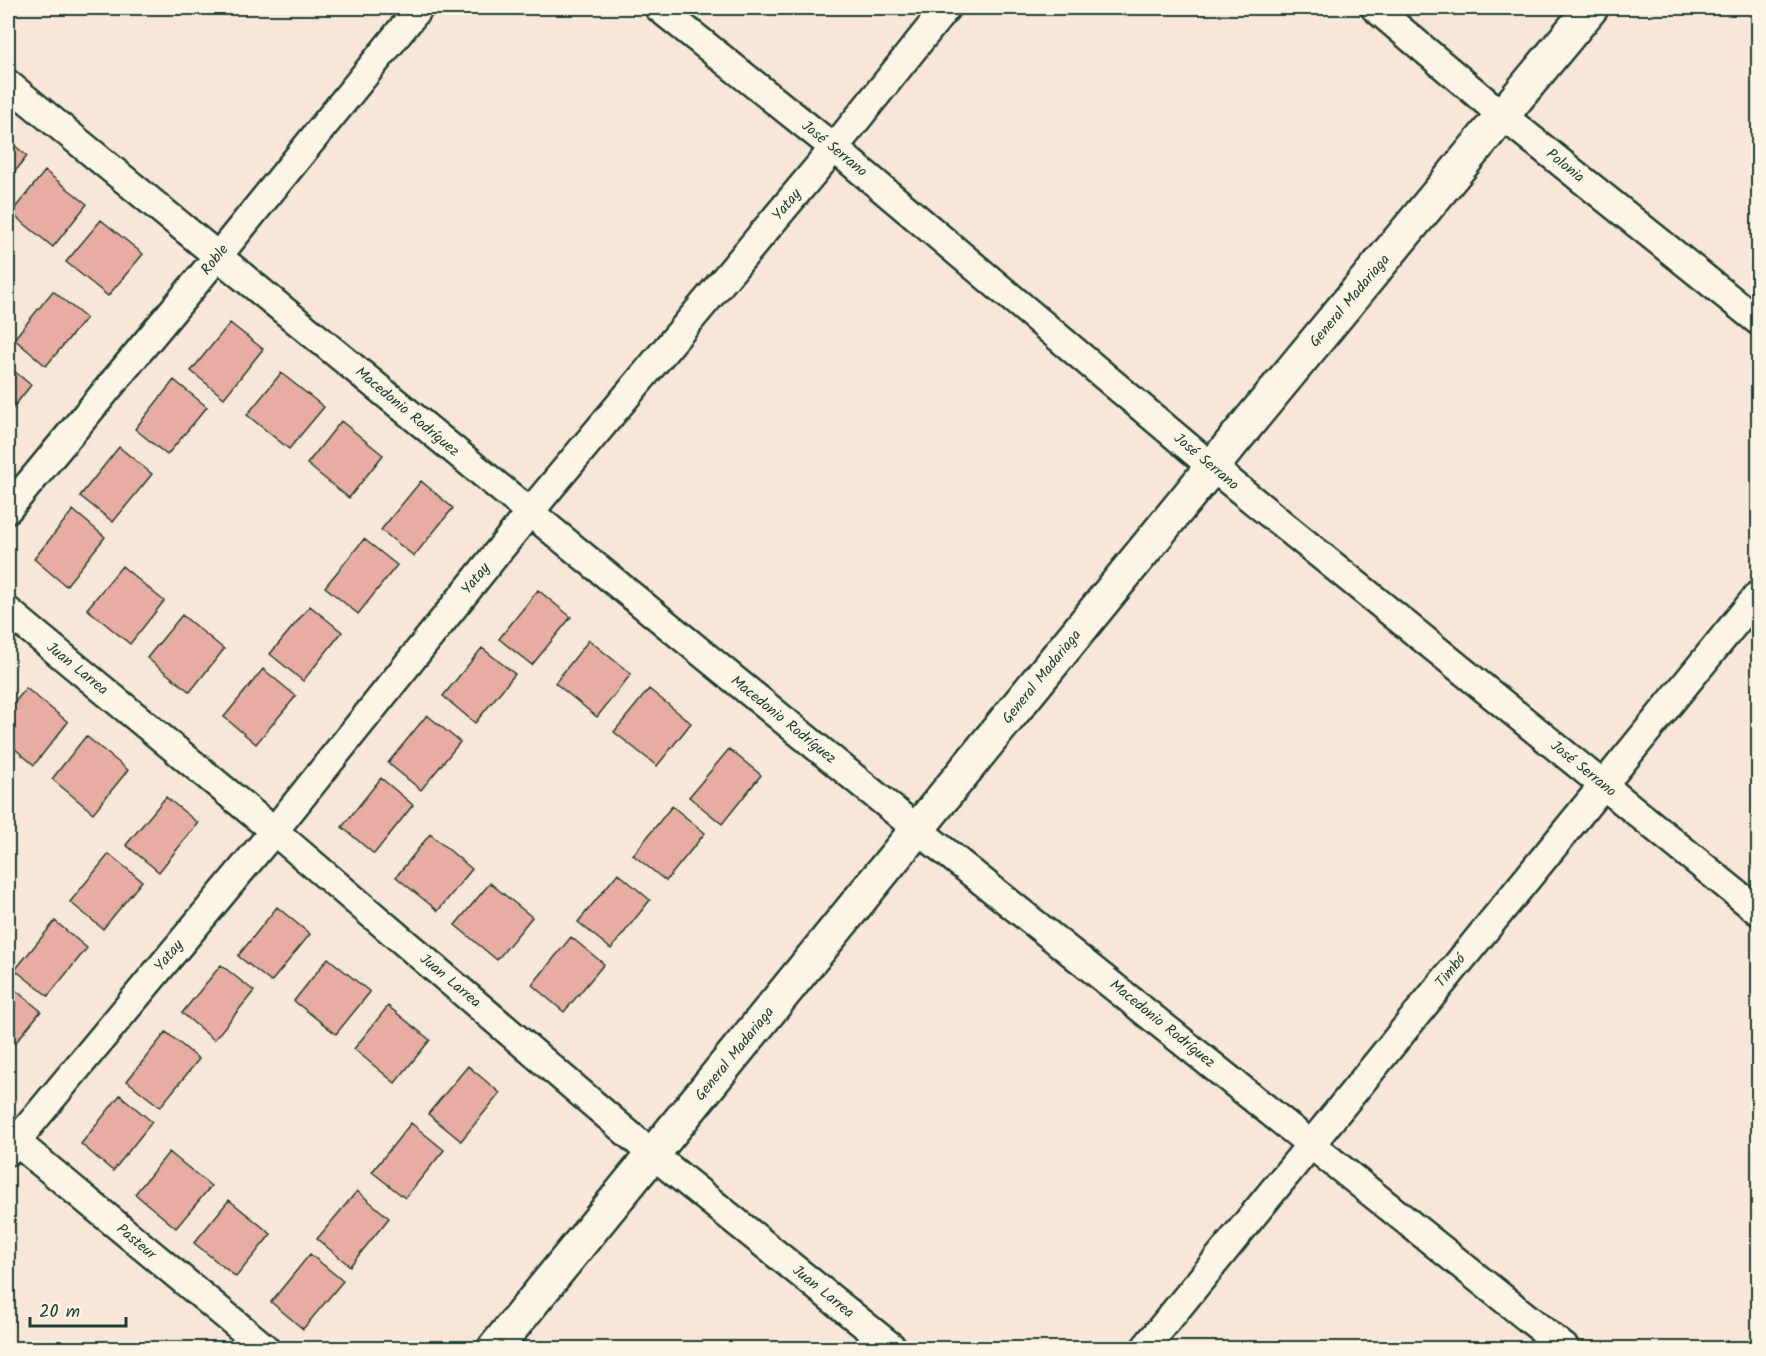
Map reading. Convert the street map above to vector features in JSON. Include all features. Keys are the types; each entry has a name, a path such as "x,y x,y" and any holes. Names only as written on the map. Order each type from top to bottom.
{"street":[{"name":"Roble","path":"8,509 218,256 419,8"},
{"name":"José Serrano","path":"659,8 834,148 1212,467 1758,911"},
{"name":"Yatay","path":"10,1143 274,831 529,513 834,148 946,8"},
{"name":"Polonia","path":"1375,8 1503,116 1758,321"},
{"name":"General Madariaga","path":"495,1348 919,830 1212,467 1591,8"},
{"name":"Macedonio Rodríguez","path":"8,84 529,513 919,830 1565,1348"},
{"name":"Timbó","path":"1145,1348 1758,595"},
{"name":"Juan Larrea","path":"8,612 274,831 652,1154 893,1348"},
{"name":"Pasteur","path":"10,1143 265,1348"}],"building":[{"path":"8,140 27,156 8,181"},
{"path":"45,171 87,204 53,247 11,213"},
{"path":"101,220 143,254 108,296 66,262"},
{"path":"53,291 86,318 46,366 14,339"},
{"path":"230,323 263,349 224,398 191,371"},
{"path":"8,366 31,385 8,414"},
{"path":"281,373 324,407 289,449 247,415"},
{"path":"174,380 207,407 167,455 135,429"},
{"path":"341,421 383,455 349,498 307,464"},
{"path":"119,447 152,474 113,522 80,496"},
{"path":"421,481 453,508 414,556 381,530"},
{"path":"73,510 105,537 66,586 34,559"},
{"path":"364,539 397,565 358,614 325,587"},
{"path":"122,566 164,601 130,644 87,609"},
{"path":"538,590 571,617 532,665 499,639"},
{"path":"310,606 342,632 303,681 270,654"},
{"path":"182,615 224,649 190,692 147,658"},
{"path":"589,640 631,674 597,717 555,683"},
{"path":"482,648 515,674 475,723 443,696"},
{"path":"263,669 296,696 256,744 224,717"},
{"path":"26,688 68,722 34,765 8,743 8,711"},
{"path":"649,689 691,723 657,766 614,732"},
{"path":"427,715 460,742 421,790 388,763"},
{"path":"86,736 128,770 93,813 52,779"},
{"path":"729,749 761,775 722,824 689,797"},
{"path":"381,778 413,805 374,854 342,827"},
{"path":"166,797 198,823 159,872 126,845"},
{"path":"672,806 705,833 666,881 633,855"},
{"path":"430,834 472,869 438,911 396,877"},
{"path":"109,854 142,881 103,929 70,902"},
{"path":"618,873 650,900 611,949 578,922"},
{"path":"490,883 532,917 497,960 455,925"},
{"path":"277,907 310,934 271,982 238,956"},
{"path":"55,921 87,948 48,996 15,970"},
{"path":"571,937 604,964 564,1012 532,985"},
{"path":"328,958 370,992 336,1034 294,1001"},
{"path":"221,965 254,991 214,1040 182,1013"},
{"path":"8,984 41,1011 8,1052"},
{"path":"388,1006 430,1040 395,1083 354,1049"},
{"path":"166,1032 199,1059 160,1107 127,1081"},
{"path":"468,1066 500,1093 461,1141 428,1114"},
{"path":"120,1095 152,1122 113,1171 81,1144"},
{"path":"411,1123 444,1150 405,1198 372,1172"},
{"path":"169,1152 211,1186 176,1228 135,1194"},
{"path":"357,1191 389,1218 350,1266 317,1239"},
{"path":"229,1200 271,1234 236,1277 194,1243"},
{"path":"310,1254 343,1281 303,1329 271,1302"}]}
